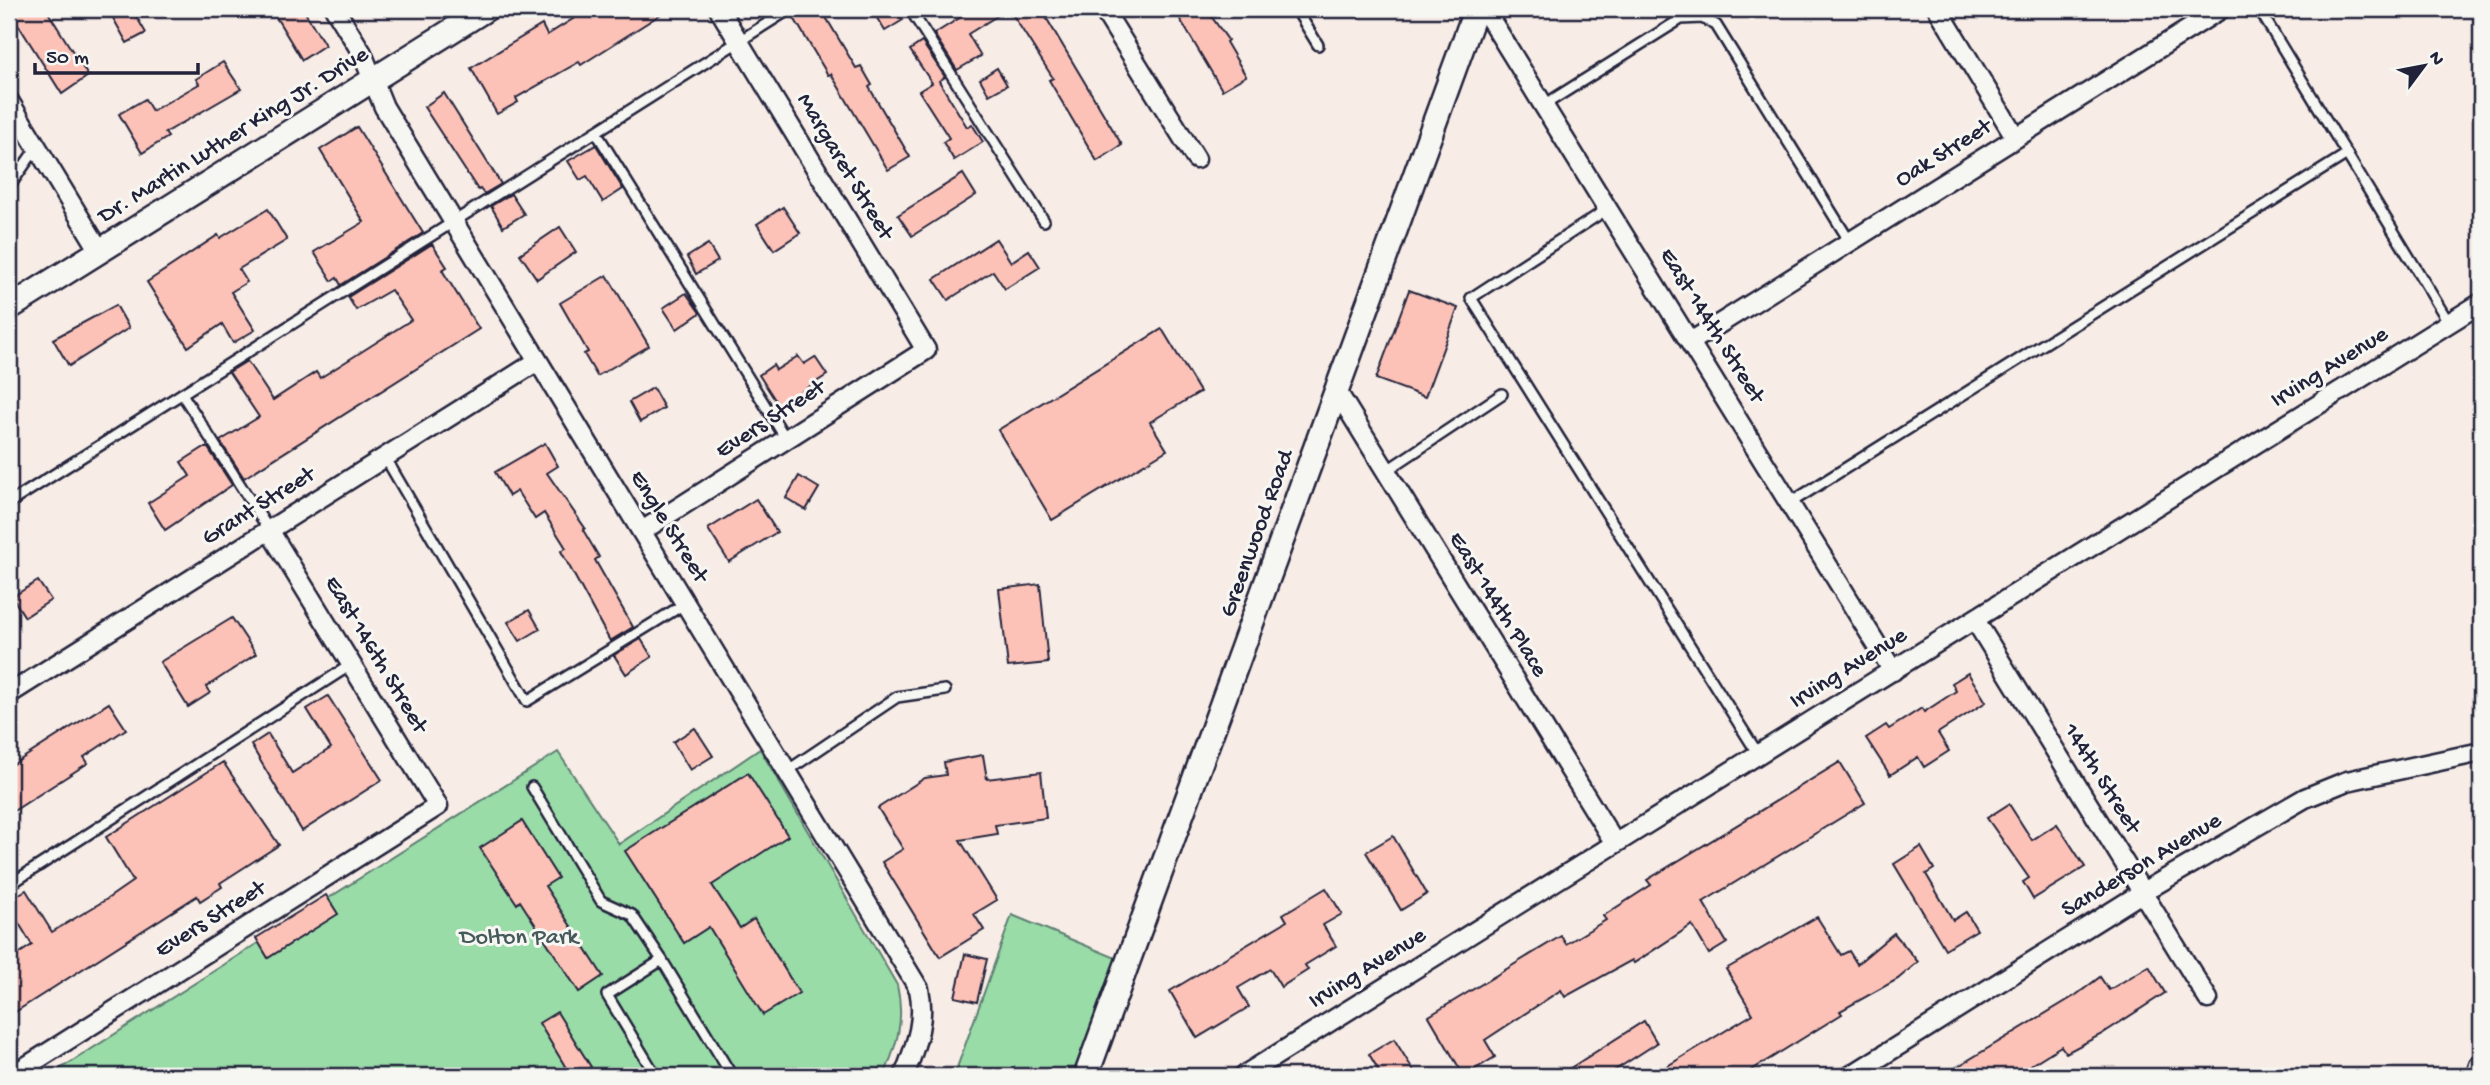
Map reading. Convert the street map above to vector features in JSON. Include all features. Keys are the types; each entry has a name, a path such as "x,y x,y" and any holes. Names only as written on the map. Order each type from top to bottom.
{"street":[{"name":"Engle Street","path":"335,9 362,53 384,107 536,362 686,603 919,989 923,1009 921,1028 904,1076"},
{"name":"Dr. Martin Luther King Jr. Drive","path":"9,308 486,9"},
{"name":"Margaret Street","path":"719,9 926,350"},
{"path":"1103,9 1196,159"},
{"name":"Greenwood Road","path":"1086,1076 1338,393 1476,9"},
{"name":"East 144th Street","path":"1484,9 1692,341 1893,671"},
{"path":"1938,9 2016,138"},
{"name":"Oak Street","path":"1692,341 2221,9"},
{"path":"9,102 100,251"},
{"name":"Irving Avenue","path":"1243,1076 2481,303"},
{"name":"Evers Street","path":"642,531 926,350"},
{"name":"Grant Street","path":"9,694 536,362"},
{"name":"East 144th Place","path":"1338,393 1615,842"},
{"name":"East 146th Street","path":"270,530 438,806"},
{"name":"144th Street","path":"1975,620 2208,999"},
{"name":"Sanderson Avenue","path":"1850,1076 2143,892 2305,798 2347,781 2481,752"},
{"name":"Evers Street","path":"11,1076 438,806"},
{"path":"2479,1076 2481,1067"}],"lane":[{"path":"9,503 790,9"},
{"path":"910,9 1044,221"},
{"path":"1296,9 1318,45"},
{"path":"2259,9 2449,323"},
{"path":"1544,105 1681,19 1702,18 1716,25 1850,242"},
{"path":"596,132 786,439"},
{"path":"9,187 37,147"},
{"path":"1790,503 2347,154"},
{"path":"1609,208 1471,298 1758,754"},
{"path":"182,394 270,530"},
{"path":"1386,471 1502,394"},
{"path":"385,457 527,701 686,603"},
{"path":"9,885 352,664"},
{"path":"787,771 897,697 945,690"},
{"path":"532,787 601,901 632,915 732,1076"},
{"path":"656,1076 607,995 662,960"}],"green space":[{"name":"Dolton Park","path":"760,749 897,985 900,1021 893,1053 884,1076 49,1076 558,752 619,844"},
{"path":"1012,915 1128,963 1087,1076 954,1076"}],"building":[{"path":"46,9 88,76 62,94 9,10"},
{"path":"108,9 132,9 146,33 127,43"},
{"path":"271,9 303,9 325,45 302,60"},
{"path":"589,9 669,9 581,65 579,62 516,98 518,102 497,114 471,68 542,25 547,35"},
{"path":"808,9 821,9 856,68 861,66 872,85 869,87 910,157 888,170 794,18"},
{"path":"885,9 896,9 903,20 885,31 875,15"},
{"path":"974,9 1008,9 968,34 981,56 957,70 934,34"},
{"path":"1009,9 1041,9 1122,145 1097,161 1049,80 1053,78"},
{"path":"1174,9 1206,9 1228,40 1226,42 1246,76 1222,90"},
{"path":"922,42 945,77 939,81 967,127 972,124 983,142 954,160 943,142 949,138 919,91 932,83 910,50"},
{"path":"223,62 241,89 165,133 168,137 142,153 119,114 145,99 152,111 199,84 196,79"},
{"path":"997,68 1007,85 989,95 980,79"},
{"path":"444,93 501,184 484,194 478,190 424,107"},
{"path":"357,127 423,233 341,285 337,278 332,281 314,252 364,222 320,150"},
{"path":"596,145 623,189 603,202 587,176 580,180 568,161"},
{"path":"963,174 976,195 912,236 898,215"},
{"path":"511,194 524,214 503,227 491,206"},
{"path":"783,207 800,233 774,250 757,224"},
{"path":"268,209 287,240 239,269 247,282 231,292 255,330 233,343 222,324 188,347 147,282 218,235 220,238"},
{"path":"560,227 576,252 537,279 520,254"},
{"path":"996,239 1011,262 1029,250 1040,267 1005,289 993,271 948,300 934,279"},
{"path":"432,244 447,267 442,270 479,329 244,478 220,441 259,417 229,372 247,361 273,400 316,372 320,378 411,320 391,290 356,310 348,297"},
{"path":"708,244 718,261 696,274 687,257"},
{"path":"607,275 649,346 597,376 584,354 588,352 560,303"},
{"path":"1409,290 1458,308 1425,397 1376,379"},
{"path":"686,293 700,313 677,329 663,308"},
{"path":"116,305 129,328 69,366 53,339"},
{"path":"1162,329 1200,392 1150,422 1167,450 1052,520 998,430"},
{"path":"798,356 804,364 815,357 827,375 779,406 759,375 773,365 776,370"},
{"path":"653,388 664,408 640,422 629,402"},
{"path":"545,443 558,466 547,473 585,528 583,530 599,557 595,560 633,627 610,641 561,551 566,548 544,513 535,519 517,491 509,496 495,472"},
{"path":"203,448 208,448 232,485 165,530 148,503 190,476 181,462"},
{"path":"799,476 819,488 806,510 786,498"},
{"path":"756,499 777,532 729,562 708,529"},
{"path":"38,581 51,600 25,617 12,597"},
{"path":"1040,584 1048,663 1008,667 999,589"},
{"path":"529,610 540,629 520,641 508,622"},
{"path":"232,618 256,654 206,687 210,693 188,707 160,662"},
{"path":"641,639 652,657 626,674 614,655"},
{"path":"1968,673 1986,702 1938,733 1949,751 1924,767 1918,757 1890,775 1866,738 1886,725 1889,729 1922,708 1924,712 1956,691 1952,683"},
{"path":"328,696 382,780 302,831 251,745 268,734 292,773 331,748 307,709"},
{"path":"109,703 126,729 84,757 88,763 9,814 9,767"},
{"path":"695,728 713,756 690,770 673,742"},
{"path":"983,755 987,779 1041,772 1046,818 995,825 997,834 960,840 997,900 974,914 984,930 940,957 882,862 903,849 878,808 925,778 946,775 944,762"},
{"path":"223,762 279,845 220,883 222,887 200,901 197,896 9,1016 9,960 32,945 9,907 9,900 26,890 52,932 107,899 133,881 106,837"},
{"path":"1840,762 1865,803 1703,902 1727,943 1709,954 1692,925 1634,963 1632,960 1565,997 1561,990 1485,1040 1495,1057 1464,1076 1429,1016 1561,936 1566,944 1606,920 1603,916 1651,885 1647,880"},
{"path":"748,773 788,836 712,885 740,928 754,919 799,993 763,1015 709,927 684,943 625,851"},
{"path":"2009,804 2032,840 2057,824 2085,867 2033,899 2023,882 2029,878 1987,818"},
{"path":"522,821 558,878 545,886 603,976 579,992 520,901 517,904 480,848"},
{"path":"1393,836 1427,894 1401,910 1366,852"},
{"path":"1921,847 1934,869 1926,874 1953,920 1966,912 1977,930 1945,949 1894,864"},
{"path":"1326,888 1342,914 1323,925 1336,946 1305,965 1308,970 1281,987 1270,969 1238,988 1249,1007 1197,1038 1170,991 1287,921 1283,914"},
{"path":"326,895 338,914 268,958 256,938"},
{"path":"1817,917 1841,955 1849,951 1857,964 1894,933 1918,962 1898,979 1840,1011 1842,1014 1742,1076 1651,1076 1753,1014 1726,969"},
{"path":"965,954 987,959 977,1002 955,997"},
{"path":"2149,966 2165,993 2102,1034 2066,1053 2061,1046 2013,1076 1942,1076 2076,995 2100,977 2109,990"},
{"path":"557,1012 591,1067 576,1076 571,1076 539,1023"},
{"path":"1644,1021 1657,1043 1606,1076 1558,1076"},
{"path":"1394,1039 1417,1076 1382,1076 1369,1054"}]}
